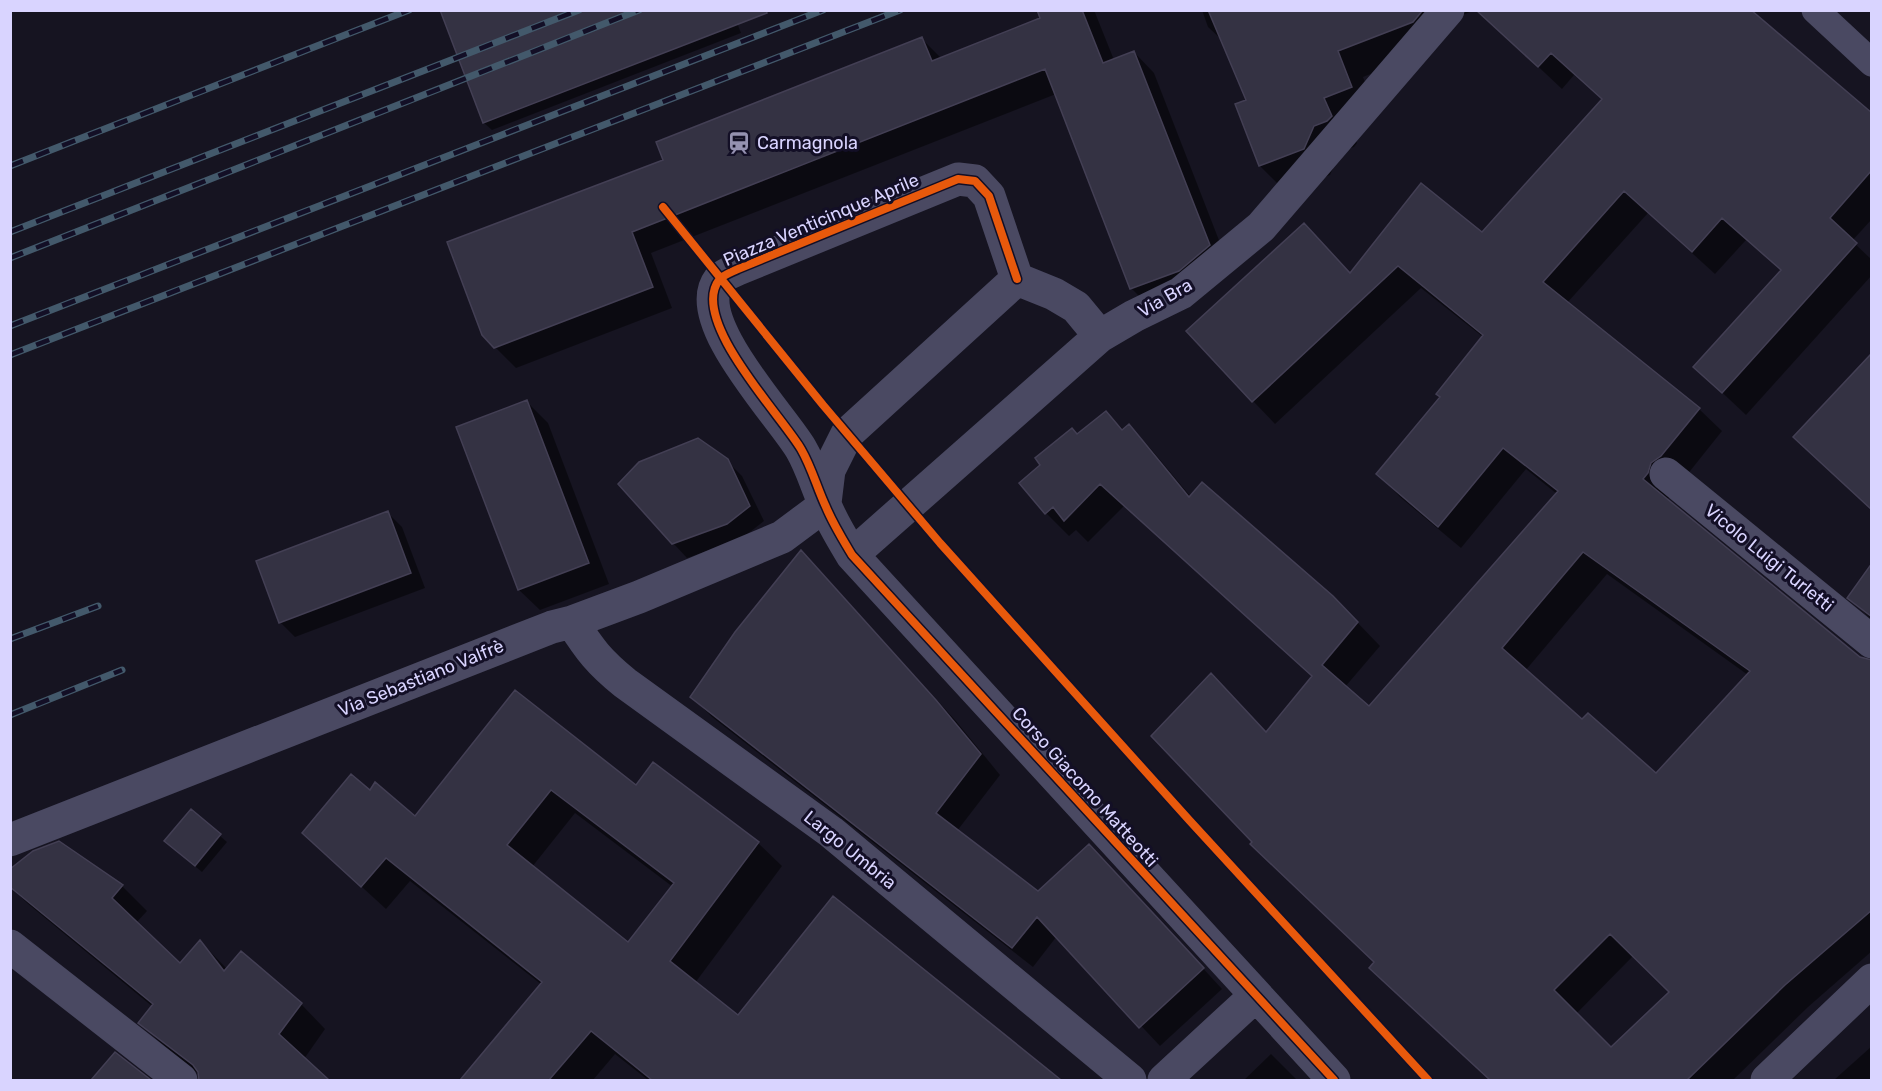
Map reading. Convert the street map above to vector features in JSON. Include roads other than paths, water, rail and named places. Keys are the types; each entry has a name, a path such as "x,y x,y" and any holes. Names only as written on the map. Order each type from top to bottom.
{"street":[{"name":"Via Bra","path":"852,555 1100,336 1134,315 1181,293 1262,227 1448,10"},
{"name":"Piazza Venticinque Aprile","path":"825,505 815,475 801,448 726,345 712,305 714,289 720,278 958,179 975,181 989,196 1017,279"},
{"path":"825,505 829,470 847,434 1017,279 1054,294 1076,307 1100,336"},
{"name":"Vicolo Luigi Turletti","path":"1666,474 1872,642"},
{"name":"Corso Giacomo Matteotti","path":"825,505 852,555 1334,1080"},
{"name":"Via Sebastiano Valfrè","path":"10,840 552,627 639,597 782,537 825,505"},
{"name":"Largo Umbria","path":"572,622 596,658 625,683 831,832 1130,1080"},
{"path":"10,946 181,1080"},
{"path":"1767,1080 1872,980"},
{"path":"1164,1080 1255,996"}],"lane":[{"path":"1815,10 1872,63"}],"railway":[{"path":"10,166 409,10"},
{"path":"10,232 579,10"},
{"path":"10,258 639,10"},
{"path":"10,326 823,10"},
{"path":"10,355 900,10"},
{"path":"10,639 98,606"},
{"path":"10,715 122,670"}],"place":[{"name":"Carmagnola","path":"739,143"}]}
